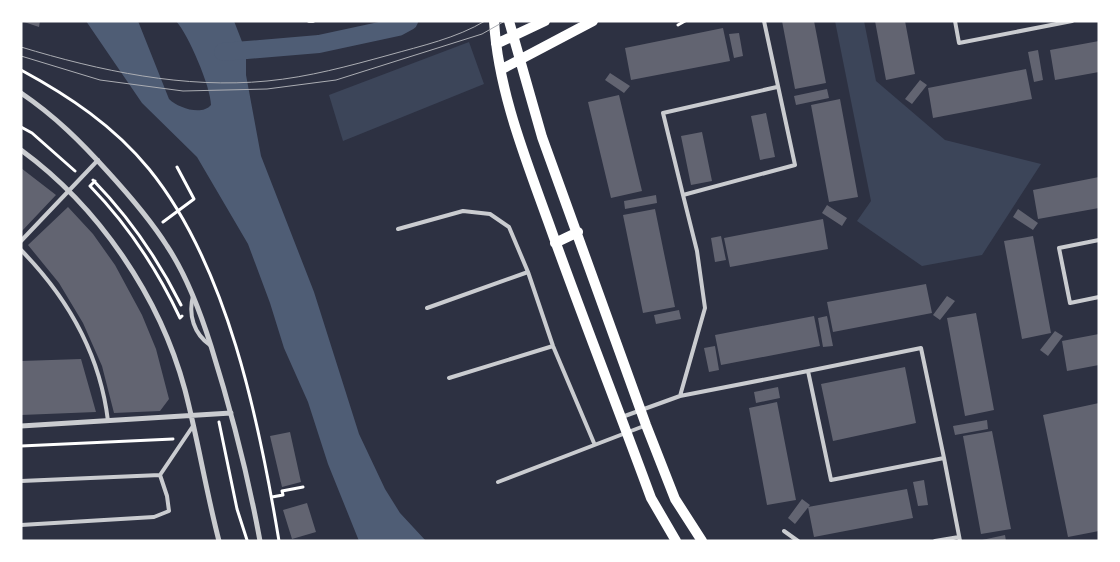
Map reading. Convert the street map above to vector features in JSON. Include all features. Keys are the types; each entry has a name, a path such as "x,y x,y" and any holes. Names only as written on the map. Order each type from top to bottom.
{"main road":[{"path":"494,21 496,44 508,104 555,243 628,432 651,498 676,541"},
{"path":"509,21 542,137 578,232 640,410 675,499 702,541"},
{"path":"496,44 545,21"},
{"path":"502,69 593,21"},
{"path":"555,243 578,232"}],"street":[{"path":"21,93 62,122 98,160 168,246 193,296 210,345 231,413 260,541"},
{"path":"21,150 70,192 123,257 139,283 168,341 184,388 220,541"},
{"path":"21,426 191,417 231,413"}],"lane":[{"path":"683,195 795,165 764,21"},
{"path":"955,21 959,43 1072,21"},
{"path":"680,396 705,308 697,251 663,113 777,87"},
{"path":"21,241 70,192 98,160"},
{"path":"398,228 463,211 490,214 509,227 528,272 553,346 594,443"},
{"path":"1099,240 1059,248 1070,303 1099,297"},
{"path":"21,250 57,291 82,333 101,383 108,421"},
{"path":"426,308 528,272"},
{"path":"193,296 190,310 199,338 210,345"},
{"path":"449,378 553,346"},
{"path":"622,417 680,396 921,348 960,539 935,541"},
{"path":"808,371 832,480 944,458"},
{"path":"498,482 594,443 646,425"},
{"path":"160,475 193,426"},
{"path":"21,481 160,475"},
{"path":"21,525 154,517 169,512 168,496 160,475"},
{"path":"784,531 798,541"}],"path":[{"path":"678,25 685,21"},
{"path":"21,70 79,104 113,132 149,169 179,210 211,276 226,314 246,382 272,497 279,541"},
{"path":"21,127 32,133 77,174"},
{"path":"154,228 194,199 177,167"},
{"path":"86,173 116,205 150,250 182,307"},
{"path":"95,181 90,186 112,208 140,246 159,275 180,318 185,314 189,322"},
{"path":"218,415 237,509 247,541"},
{"path":"21,446 177,439 182,443"},
{"path":"272,497 283,495 282,491 303,487"}],"shaded area":[{"path":"86,21 138,21 169,99 190,110 202,110 211,105 207,86 187,37 176,21 234,21 246,52 246,75 261,156 314,292 359,434 385,489 400,513 426,541 359,541 328,464 308,402 284,348 248,244 197,157 142,103"},
{"path":"835,21 864,21 876,81 945,140 1041,164 982,255 922,266 857,221 871,201"},
{"path":"469,42 484,84 343,141 329,95"}],"building":[{"path":"21,21 40,21 39,27"},
{"path":"782,21 814,21 826,83 795,89"},
{"path":"875,21 905,21 915,74 886,80"},
{"path":"723,28 730,61 631,80 625,48"},
{"path":"739,33 743,56 734,58 729,34"},
{"path":"1099,41 1099,72 1055,80 1050,50"},
{"path":"1038,50 1043,80 1034,82 1028,52"},
{"path":"1026,69 1032,99 933,118 928,88"},
{"path":"610,73 630,86 624,93 605,80"},
{"path":"920,80 927,85 912,104 905,99"},
{"path":"827,89 829,98 796,105 794,96"},
{"path":"619,95 642,191 611,198 588,102"},
{"path":"840,99 858,197 829,202 811,105"},
{"path":"766,113 775,157 760,160 751,116"},
{"path":"702,132 712,181 691,185 681,136"},
{"path":"21,168 56,195 21,232"},
{"path":"1099,177 1099,208 1038,219 1033,190"},
{"path":"656,195 657,203 625,209 624,201"},
{"path":"827,205 847,218 842,226 822,213"},
{"path":"68,207 93,234 115,265 142,315 156,349 169,399 160,411 114,413 102,366 83,323 59,283 28,245"},
{"path":"655,209 675,307 643,313 623,215"},
{"path":"1018,209 1038,223 1033,230 1013,217"},
{"path":"823,219 828,249 730,267 724,238"},
{"path":"721,236 726,260 715,262 711,238"},
{"path":"1033,236 1051,333 1022,339 1004,241"},
{"path":"926,284 932,313 833,332 827,302"},
{"path":"947,296 955,301 940,320 933,315"},
{"path":"679,310 681,319 656,324 654,315"},
{"path":"976,313 994,410 965,416 947,318"},
{"path":"814,316 820,346 721,365 715,335"},
{"path":"827,316 833,346 823,347 818,318"},
{"path":"1055,331 1063,336 1048,356 1040,350"},
{"path":"1099,334 1099,365 1067,371 1062,341"},
{"path":"715,346 719,370 709,372 704,348"},
{"path":"81,359 96,412 21,415 21,361"},
{"path":"905,367 916,423 833,441 821,384"},
{"path":"778,387 780,398 756,403 754,392"},
{"path":"777,402 796,500 767,505 749,408"},
{"path":"1099,403 1099,531 1068,537 1043,415"},
{"path":"987,420 988,429 955,435 953,426"},
{"path":"992,431 1011,529 981,534 963,436"},
{"path":"290,432 301,482 282,487 270,436"},
{"path":"924,480 928,505 918,506 913,482"},
{"path":"907,489 913,518 814,537 808,507"},
{"path":"802,499 810,505 795,524 788,518"},
{"path":"307,503 316,532 292,539 283,510"},
{"path":"1005,535 1006,541 982,541 982,540"}],"waterway":[{"path":"223,52 319,44 398,27 409,21"}],"tram line":[{"path":"21,47 81,64 143,76 174,80 236,83 283,79 344,67 439,41 485,21"},
{"path":"21,56 100,80 183,91 267,89 336,80 482,34 505,21"}]}
